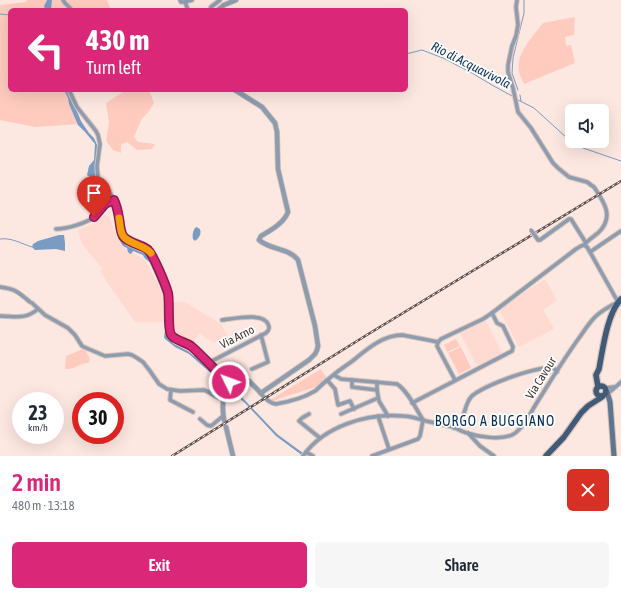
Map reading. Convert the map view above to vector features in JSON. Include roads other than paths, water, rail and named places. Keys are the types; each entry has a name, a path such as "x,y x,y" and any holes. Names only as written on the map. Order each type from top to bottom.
{"main road":[{"path":"614,456 610,405 596,377 609,324 614,308 619,300"},
{"path":"546,456 561,440 581,413 602,391"}],"street":[{"path":"63,0 70,8"},
{"path":"180,0 181,2 185,3 187,8"},
{"path":"185,3 192,0"},
{"path":"211,8 220,0"},
{"path":"220,8 236,0"},
{"path":"438,342 441,339 483,319 492,313 599,233 606,222 607,210 591,185 569,177 558,168 550,159 531,128 519,114 508,72 512,46 518,25 516,7 517,0"},
{"path":"70,92 77,107 98,135 100,144 97,177 114,200 117,207 123,236 148,250 153,257 168,293 171,334 176,339 189,345 234,387"},
{"path":"238,92 262,107 277,128 277,163 288,213 286,217 259,240 265,244 291,254 298,260 318,342 316,352 309,360 260,393"},
{"path":"56,229 65,228 90,220 108,202 114,200"},
{"path":"531,230 538,240 540,240 571,219 619,300"},
{"path":"590,252 621,232"},
{"path":"0,287 12,288 19,292 45,315 68,328 82,346 105,356 128,354 137,358 143,362 164,388 171,390 204,390 224,399"},
{"name":"Via Cavour","path":"303,456 320,438 341,426 378,416 410,417 468,433 490,437 509,436 520,429 570,350 590,322 605,309 619,300"},
{"path":"0,316 25,317 38,309"},
{"path":"412,403 512,351 513,347 503,326 497,323 492,313"},
{"name":"Via Arno","path":"208,363 261,336 268,331 269,327 266,321 259,318 252,317 222,320"},
{"path":"200,419 207,426 211,426 223,418 222,410 226,393 234,387 249,381 268,401 276,404 314,392 331,377 375,344 389,338 402,335 438,342"},
{"path":"252,369 268,362 261,336"},
{"path":"438,342 438,346 455,380"},
{"path":"454,428 457,427 462,420 466,404 471,396 478,391 506,378 534,370 552,368 557,372"},
{"path":"331,377 397,384 403,389 423,420 418,439 372,456"},
{"path":"331,377 338,405 350,401 354,409"},
{"path":"352,380 352,387 377,390"},
{"path":"377,382 378,398 388,416"},
{"path":"602,391 611,391 621,382"},
{"path":"171,390 170,400 193,412"},
{"path":"341,414 378,398"},
{"path":"309,414 299,421 320,438"},
{"path":"378,416 389,449"},
{"path":"226,427 233,456"},
{"path":"468,433 480,446 494,456"},
{"path":"306,452 313,456"}],"water":[{"path":"47,0 52,0 51,8 44,8"},
{"path":"65,92 69,92 81,121 94,138 98,147 95,180 114,204 119,238 127,246 146,254 164,288 168,311 168,338 174,344 196,356 237,392 277,434 307,456 303,456 276,436 246,404 189,354 175,347 165,339 166,324 164,295 150,263 144,258 143,255 133,251 130,254 127,248 123,246 118,238 114,210 106,196 95,185 93,176 90,177 87,175 89,166 94,160 95,144 78,125"},
{"path":"196,227 201,232 195,241 193,239 193,234"},
{"path":"64,235 65,251 56,249 35,250 32,247 33,244 38,241"}],"waterway":[{"path":"518,90 512,73 513,58 524,13 524,0"},
{"path":"0,14 8,15"},
{"name":"Rio di Acquavivola","path":"408,54 422,50 443,58 512,96"},
{"name":"Rio di Acquavivola","path":"520,95 521,101"},
{"name":"Rio di Acquavivola","path":"518,100 534,108 567,138 583,148 621,161"},
{"path":"0,239 12,240 32,247"}],"railway":[{"path":"172,456 370,333 621,181"}],"district":[{"name":"BORGO A BUGGIANO","path":"495,421"}]}
